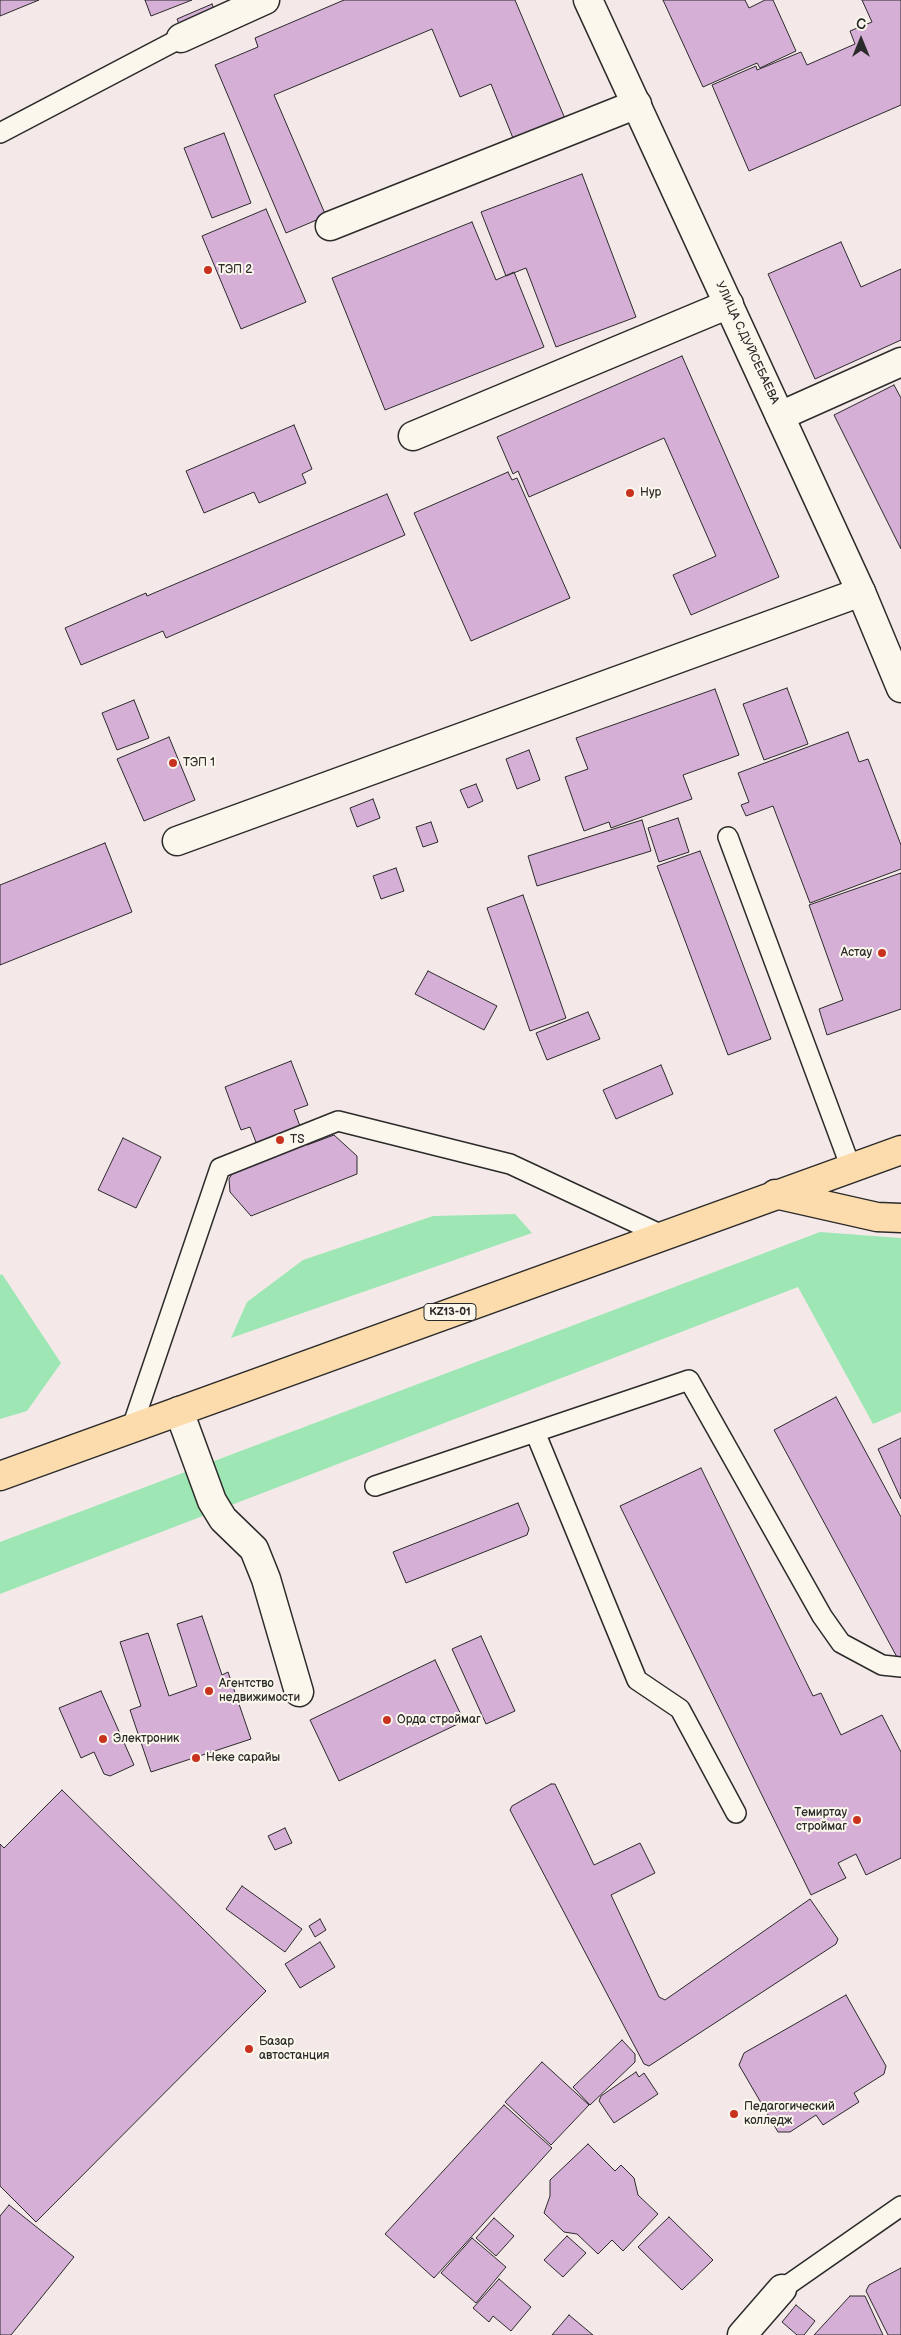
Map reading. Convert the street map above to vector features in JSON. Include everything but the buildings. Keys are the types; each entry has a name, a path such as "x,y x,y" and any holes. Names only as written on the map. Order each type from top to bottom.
{"highway":[{"name":"KZ13-01","path":"0,1476 662,1234 901,1150"},
{"path":"775,1194 877,1218 901,1218"}],"street":[{"path":"180,38 265,0"},
{"name":"УЛИЦА С.ДУЙСЕБАЕВА","path":"588,0 861,592 901,688"},
{"path":"330,226 637,104"},
{"path":"413,436 729,304"},
{"path":"780,416 901,362"},
{"path":"177,840 861,592"},
{"path":"179,1411 212,1501 223,1520 254,1549 266,1579 299,1692"},
{"path":"742,2335 782,2289"}],"lane":[{"path":"0,133 180,38"},
{"path":"728,837 851,1168"},
{"path":"132,1427 220,1168 338,1121 510,1164 662,1234"},
{"path":"375,1486 688,1380 822,1616 841,1643 882,1665 901,1667"},
{"path":"535,1432 637,1680 680,1709 736,1813"},
{"path":"782,2289 901,2206"}],"green space":[{"path":"515,1214 532,1233 231,1338 247,1302 303,1260 433,1216"},
{"path":"820,1232 901,1238 901,1412 873,1424 798,1287 0,1594 0,1542"},
{"path":"2,1274 61,1363 27,1411 0,1419 0,1275"}],"place":[{"name":"ТЭП 2","path":"208,270"},
{"name":"Нур","path":"630,493"},
{"name":"ТЭП 1","path":"173,763"},
{"name":"Астау","path":"882,953"},
{"name":"TS","path":"280,1140"},
{"name":"Агентство недвижимости","path":"209,1691"},
{"name":"Орда строймаг","path":"387,1720"},
{"name":"Электроник","path":"103,1739"},
{"name":"Неке сарайы","path":"196,1758"},
{"name":"Темиртау строймаг","path":"857,1820"},
{"name":"Базар автостанция","path":"249,2049"},
{"name":"Педагогический колледж","path":"734,2114"}]}
